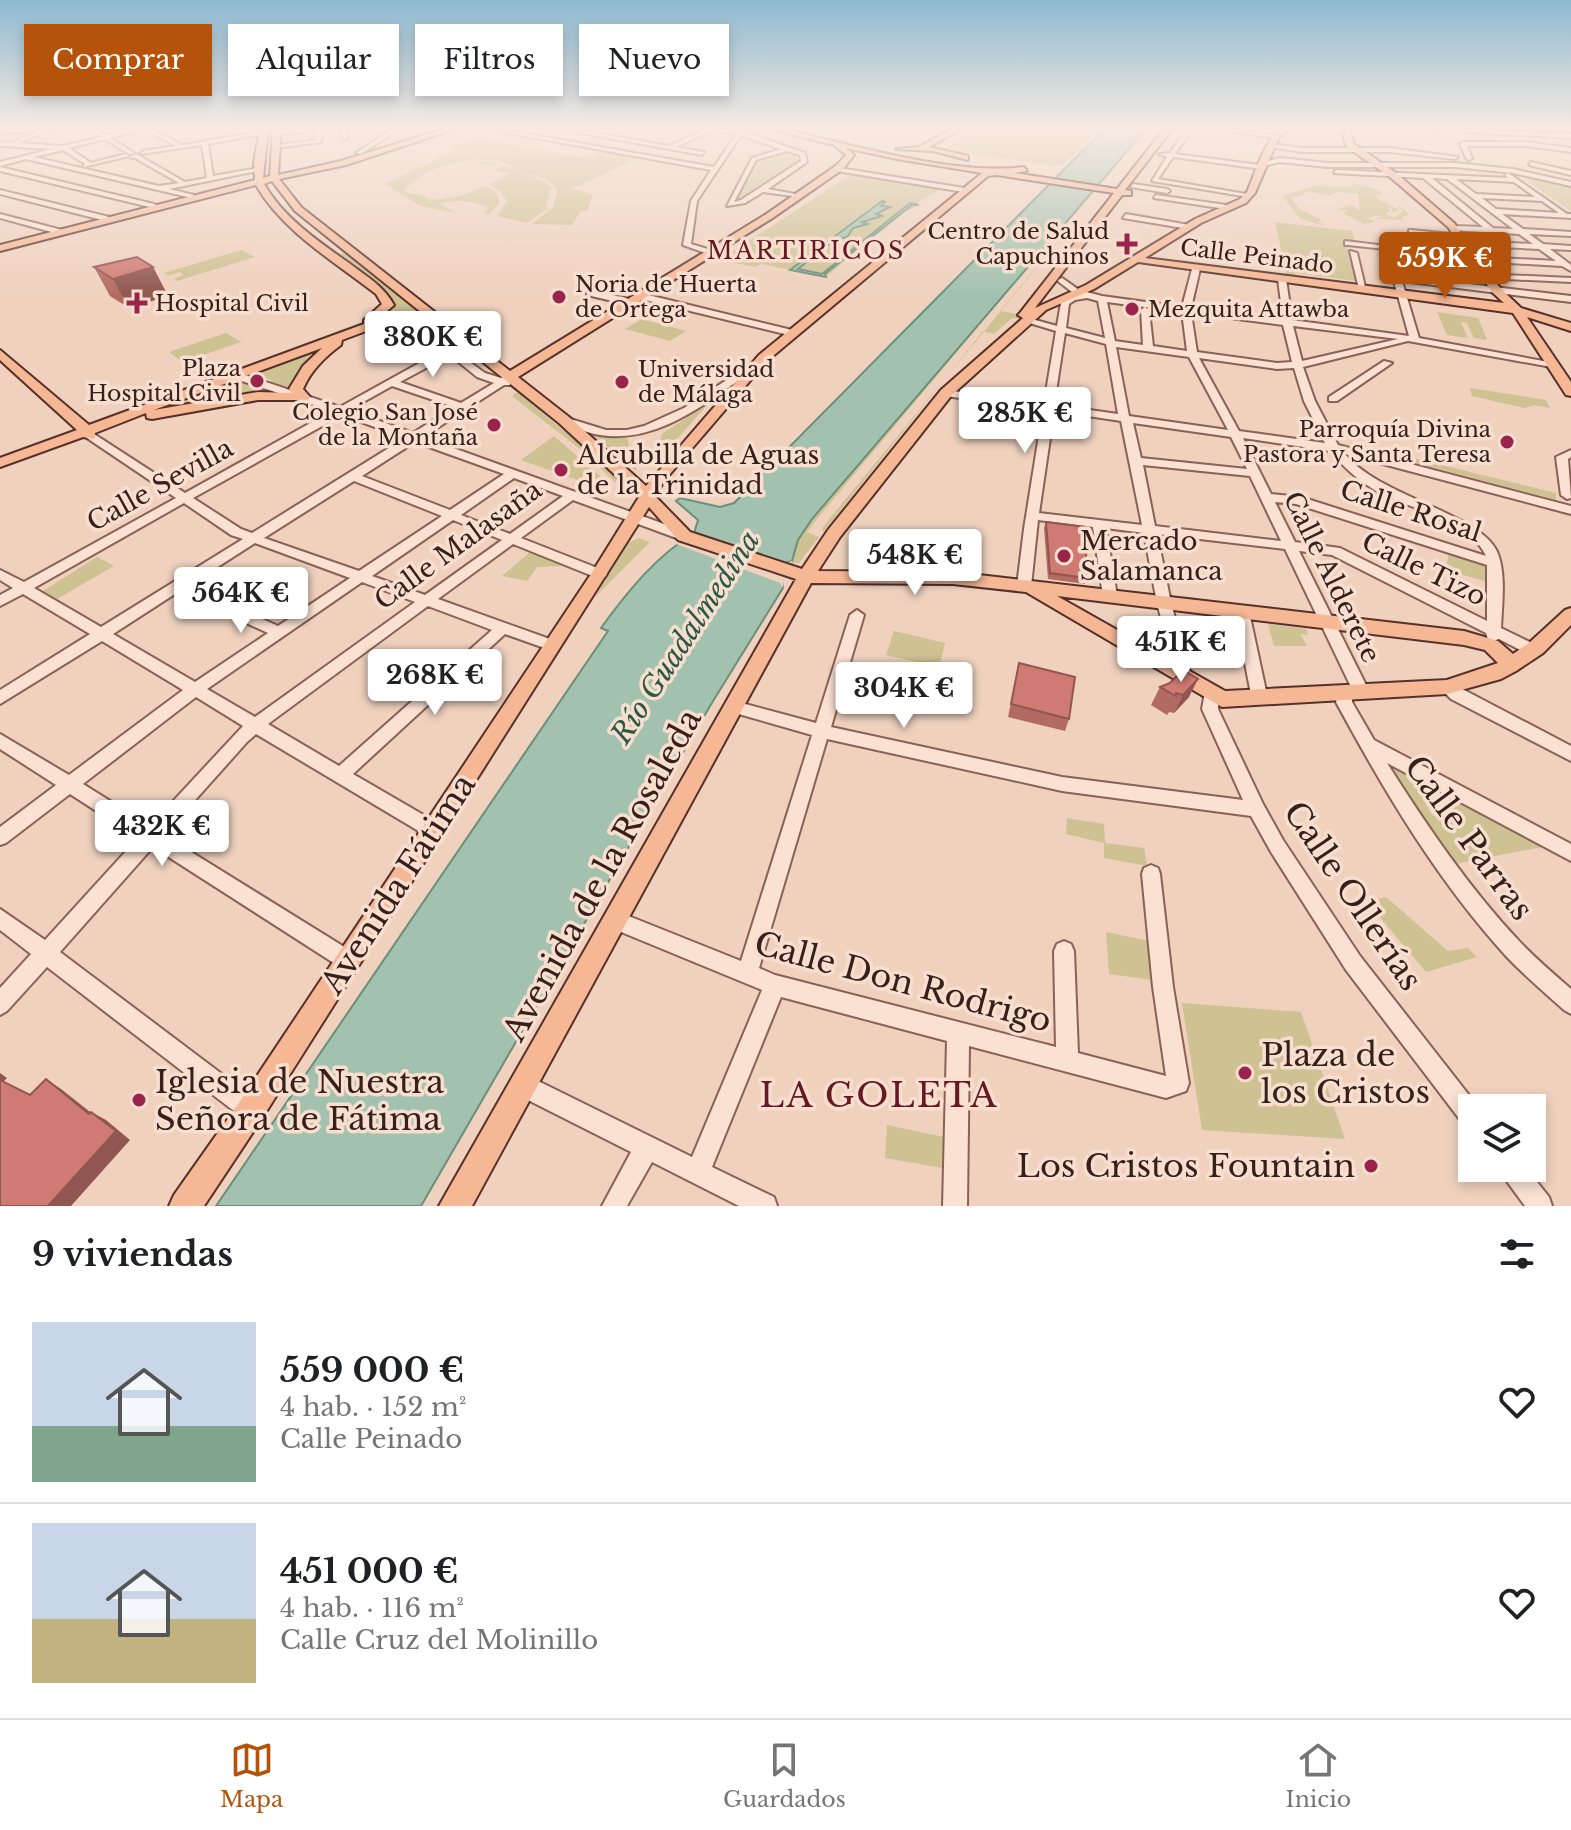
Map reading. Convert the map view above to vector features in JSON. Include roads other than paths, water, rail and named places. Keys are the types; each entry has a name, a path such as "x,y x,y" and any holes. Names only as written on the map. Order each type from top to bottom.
{"main road":[{"path":"0,248 237,184"},
{"path":"265,184 266,196 293,223 381,292 388,305 375,318 323,352 296,389 303,397"},
{"path":"273,184 298,209 433,314 440,324 506,379 522,386 564,420 646,495 684,536 798,575 923,577 1326,622 1488,635 1509,666"},
{"path":"506,379 744,231 774,219 784,206 815,184"},
{"name":"Avenida Fátima","path":"185,1206 251,1110 600,574 646,495 735,387 763,358 972,184"},
{"path":"1101,184 1126,189"},
{"path":"1042,308 1129,184"},
{"path":"1028,321 1023,317 1026,310 1130,184"},
{"path":"1042,308 1076,292 1095,295 1137,259 1228,204 1248,196 1254,184"},
{"path":"1404,184 1453,228 1496,290 1516,309 1571,392"},
{"name":"Calle Peinado","path":"1137,259 1516,309"},
{"name":"Avenida de la Rosaleda","path":"455,1206 734,707 798,575 827,544 946,393 1042,308"},
{"path":"1516,309 1571,327"},
{"path":"0,471 240,372 383,321 414,317 440,324"},
{"path":"0,354 75,418 87,433"},
{"path":"0,463 154,414 263,391 303,397"},
{"path":"1024,586 1211,696 1222,699 1447,687 1494,674 1509,666 1533,650 1571,614"}],"street":[{"path":"62,184 154,206"},
{"path":"140,184 192,196"},
{"path":"129,200 175,184"},
{"path":"705,184 694,201 687,245 711,253"},
{"path":"740,184 729,205 736,205 771,184"},
{"path":"949,184 967,188"},
{"path":"1176,184 1248,196"},
{"path":"1435,184 1491,230"},
{"path":"1459,184 1569,266"},
{"path":"1522,184 1570,216"},
{"path":"1126,189 1228,204"},
{"path":"761,191 797,197"},
{"path":"0,192 106,219"},
{"path":"1448,195 1544,199"},
{"path":"1467,210 1570,216"},
{"path":"0,216 59,232"},
{"path":"1126,216 1189,227"},
{"path":"1453,228 1571,234"},
{"path":"1412,232 1462,240 1571,248"},
{"path":"1348,243 1569,266"},
{"path":"1388,248 1415,340"},
{"path":"1353,253 1363,289"},
{"path":"1186,310 1196,269"},
{"path":"1486,276 1571,280"},
{"path":"1398,278 1571,299"},
{"path":"1282,279 1298,374 1344,461 1377,486 1478,537 1490,549 1494,563 1488,635"},
{"path":"1062,280 1076,292"},
{"path":"590,293 638,297 793,333"},
{"path":"1095,295 1109,343 1164,603 1184,680"},
{"path":"1024,586 1067,300 1095,295 1415,340 1554,366"},
{"path":"1545,296 1571,308"},
{"path":"1145,310 1148,349"},
{"name":"Calle Alderete","path":"1186,310 1193,356 1236,435 1359,687 1351,692"},
{"path":"1028,321 1109,343 1264,365 1297,365 1415,340"},
{"name":"Calle Sevilla","path":"0,601 441,355 452,352 481,375 506,379"},
{"path":"564,420 605,433 638,432 699,401 763,358"},
{"path":"1333,399 1387,363"},
{"path":"240,372 240,377 263,391"},
{"path":"0,698 506,379"},
{"path":"393,383 463,407"},
{"path":"946,393 1335,448 1570,510"},
{"path":"303,397 684,536"},
{"path":"87,433 185,499 252,539 553,646"},
{"path":"1567,495 1562,457 1571,453"},
{"path":"1135,461 1254,473"},
{"path":"0,837 194,690 512,474"},
{"path":"352,476 600,574"},
{"name":"Calle Malasaña","path":"0,1004 255,726 571,496"},
{"name":"Calle Rosal","path":"1265,497 1297,500 1494,563"},
{"name":"Calle Tizo","path":"1033,516 1335,551 1488,635 1533,650"},
{"path":"1099,523 1110,596"},
{"path":"0,574 433,830"},
{"path":"176,586 279,632"},
{"path":"1071,612 1077,601 1087,593"},
{"path":"1242,612 1259,694 1264,697"},
{"path":"747,974 857,615"},
{"path":"340,776 503,628"},
{"path":"1447,687 1571,754"},
{"name":"Calle Parras","path":"1351,692 1344,702 1405,810 1448,871 1513,949 1571,1003"},
{"name":"Calle Ollerías","path":"1211,696 1210,709 1256,809 1353,963 1458,1099"},
{"path":"734,707 821,731 1062,784 1256,809"},
{"path":"0,741 347,960"},
{"path":"1367,744 1571,853"},
{"name":"Calle Don Rodrigo","path":"616,920 775,985 1166,1087 1178,1083 1163,987 1151,874"},
{"path":"0,918 251,1110"},
{"path":"1064,951 1067,1060"},
{"path":"697,1174 775,985"},
{"path":"955,1206 958,1032"},
{"path":"524,1086 765,1206"},
{"path":"614,1206 646,1149"},
{"path":"1522,1182 1540,1206"}],"water":[{"name":"Río Guadalmedina","path":"1049,184 1099,184 812,519 798,540 792,561 782,564 783,588 710,706 421,1206 216,1206 608,631 601,628 643,576 667,552 694,533 698,520 676,501 680,498 720,507 734,503"},
{"path":"882,201 885,202 881,206 890,207 876,214 882,216 862,222 868,224 853,228 847,237 838,239 841,242 838,245 829,244 798,269 822,274 910,203 919,205 912,205 825,274 826,277 790,270"}],"place":[{"name":"Centro de Salud Capuchinos","path":"1127,244"},
{"name":"Noria de Huerta de Ortega","path":"559,297"},
{"name":"Hospital Civil","path":"137,303"},
{"name":"Mezquita Attawba","path":"1132,309"},
{"name":"Plaza Hospital Civil","path":"257,381"},
{"name":"Universidad de Málaga","path":"622,382"},
{"name":"Colegio San José de la Montaña","path":"494,425"},
{"name":"Parroquía Divina Pastora y Santa Teresa","path":"1507,442"},
{"name":"Alcubilla de Aguas de la Trinidad","path":"561,470"},
{"name":"Mercado Salamanca","path":"1064,556"},
{"name":"Plaza de los Cristos","path":"1245,1073"},
{"name":"Iglesia de Nuestra Señora de Fátima","path":"139,1100"},
{"name":"Los Cristos Fountain","path":"1371,1166"}],"district":[{"name":"MARTIRICOS","path":"806,251"},
{"name":"LA GOLETA","path":"879,1095"}]}
